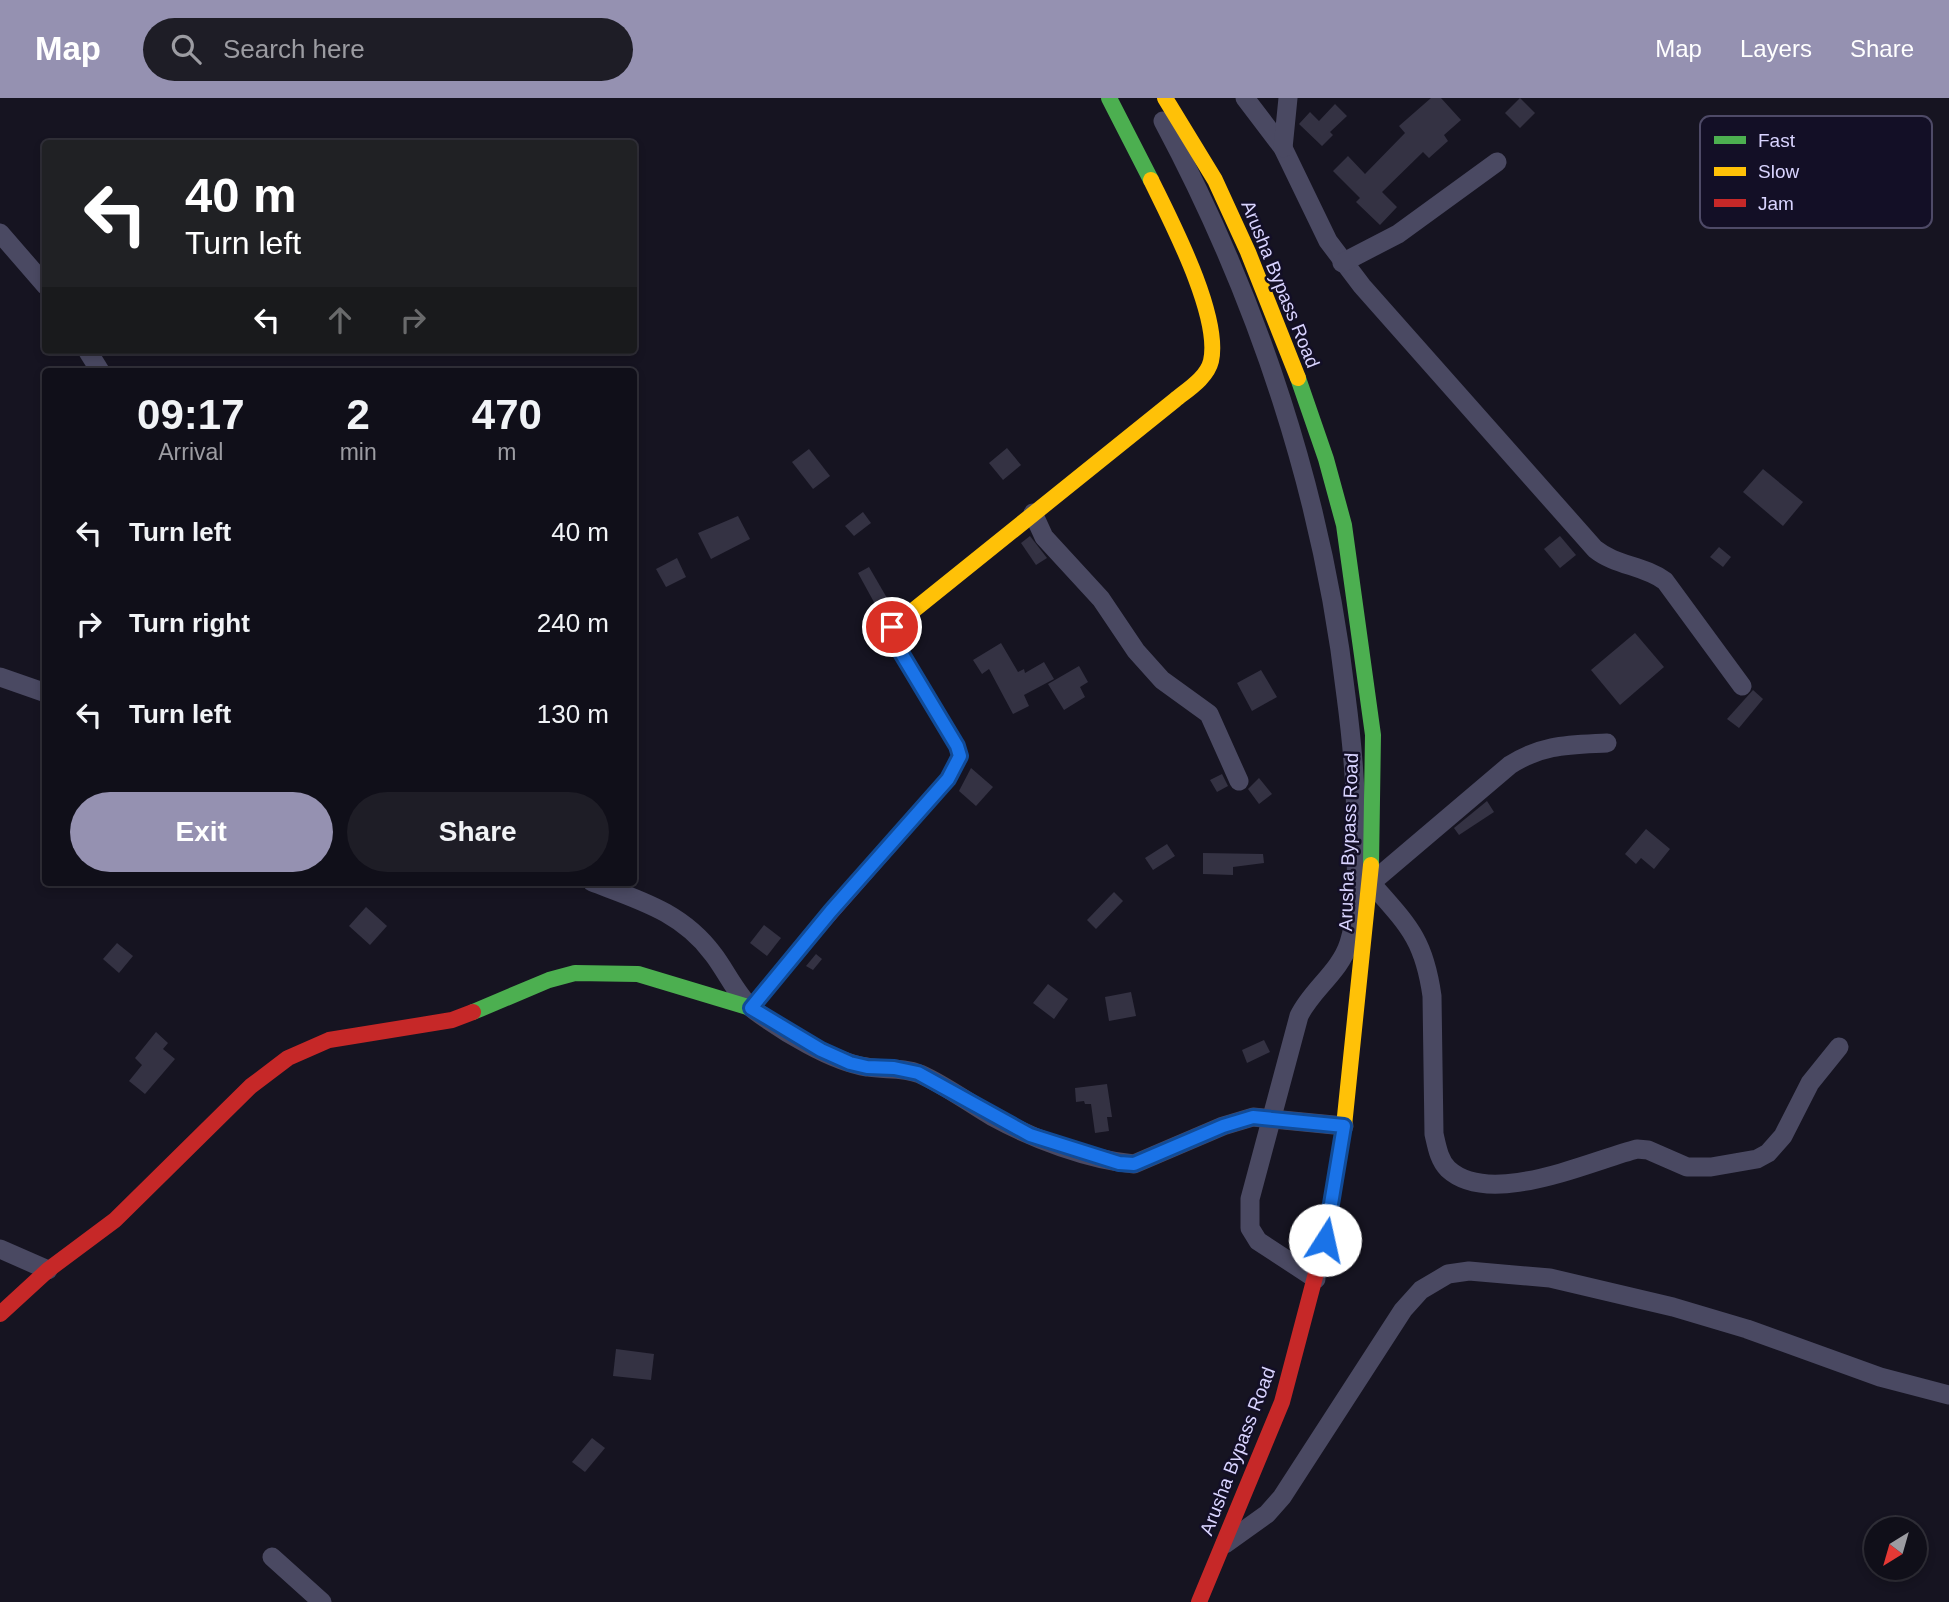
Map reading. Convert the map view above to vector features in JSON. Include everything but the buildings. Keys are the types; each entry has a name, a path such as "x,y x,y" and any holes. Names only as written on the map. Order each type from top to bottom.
{"street":[{"path":"751,1008 831,911 948,779 960,756 957,746 891,636 892,627 1175,400 1205,373 1212,359 1212,332 1189,261 1109,98"},
{"path":"1151,98 1189,172 1259,334 1308,487 1338,628 1356,800 1356,877 1351,934 1340,962 1299,1016 1250,1199 1250,1228 1258,1241 1316,1279"},
{"name":"Arusha Bypass Road","path":"1165,98 1215,180 1248,252 1300,383 1326,459 1344,524 1373,735 1371,883 1344,1126 1316,1279 1282,1402 1199,1602"},
{"path":"1245,98 1283,148 1328,241 1342,263 1595,549 1607,559 1648,571 1665,580 1742,687"},
{"path":"1283,148 1288,98"},
{"path":"1342,263 1398,234 1497,162"},
{"path":"0,233 42,281"},
{"path":"1033,513 1044,537 1101,599 1136,651 1162,680 1209,714 1238,781"},
{"path":"0,677 42,692"},
{"path":"1606,743 1557,745 1525,756 1510,765 1371,883 1406,923 1424,954 1432,996 1433,1108 1438,1152 1446,1168 1470,1182 1490,1184 1542,1178 1637,1149 1648,1150 1687,1167 1711,1167 1757,1159 1768,1153 1783,1136 1811,1083 1839,1047"},
{"path":"602,886 669,912 686,924 711,951 751,1008"},
{"path":"0,1314 48,1269 115,1220 251,1086 288,1058 329,1040 452,1020 550,980 575,973 638,974 751,1008 821,1050 850,1063 918,1073 1030,1135 1119,1163 1134,1164 1223,1126 1253,1117 1344,1126"},
{"path":"0,1249 48,1269"},
{"path":"1224,1544 1267,1514 1282,1497 1403,1310 1433,1281 1448,1274 1469,1271 1550,1278 1673,1307 1747,1329 1880,1377 1949,1395"},
{"path":"272,1557 321,1602"}],"traffic: fast":[{"path":"1109,98 1151,180"},
{"path":"1298,378 1326,459 1344,525 1373,735 1371,865"},
{"path":"473,1012 549,980 575,973 638,974 751,1008 820,925"}],"traffic: slow":[{"path":"1165,98 1215,180 1248,252 1298,378"},
{"path":"899,622 1191,388 1209,367 1212,342 1202,295 1151,180"},
{"path":"1325,1239 1344,1126 1371,865"}],"traffic: jam":[{"path":"820,925 948,779 960,756 957,746 891,636 892,627 899,622"},
{"path":"0,1314 48,1270 115,1220 251,1086 288,1058 329,1040 452,1020 473,1012"},
{"path":"1199,1602 1282,1402 1325,1239"}],"route":[{"path":"892,627 891,636 957,746 960,756 948,779 831,911 751,1008 821,1050 850,1063 918,1073 1030,1135 1119,1163 1134,1164 1185,1141 1253,1117 1344,1126 1325,1240"}]}
